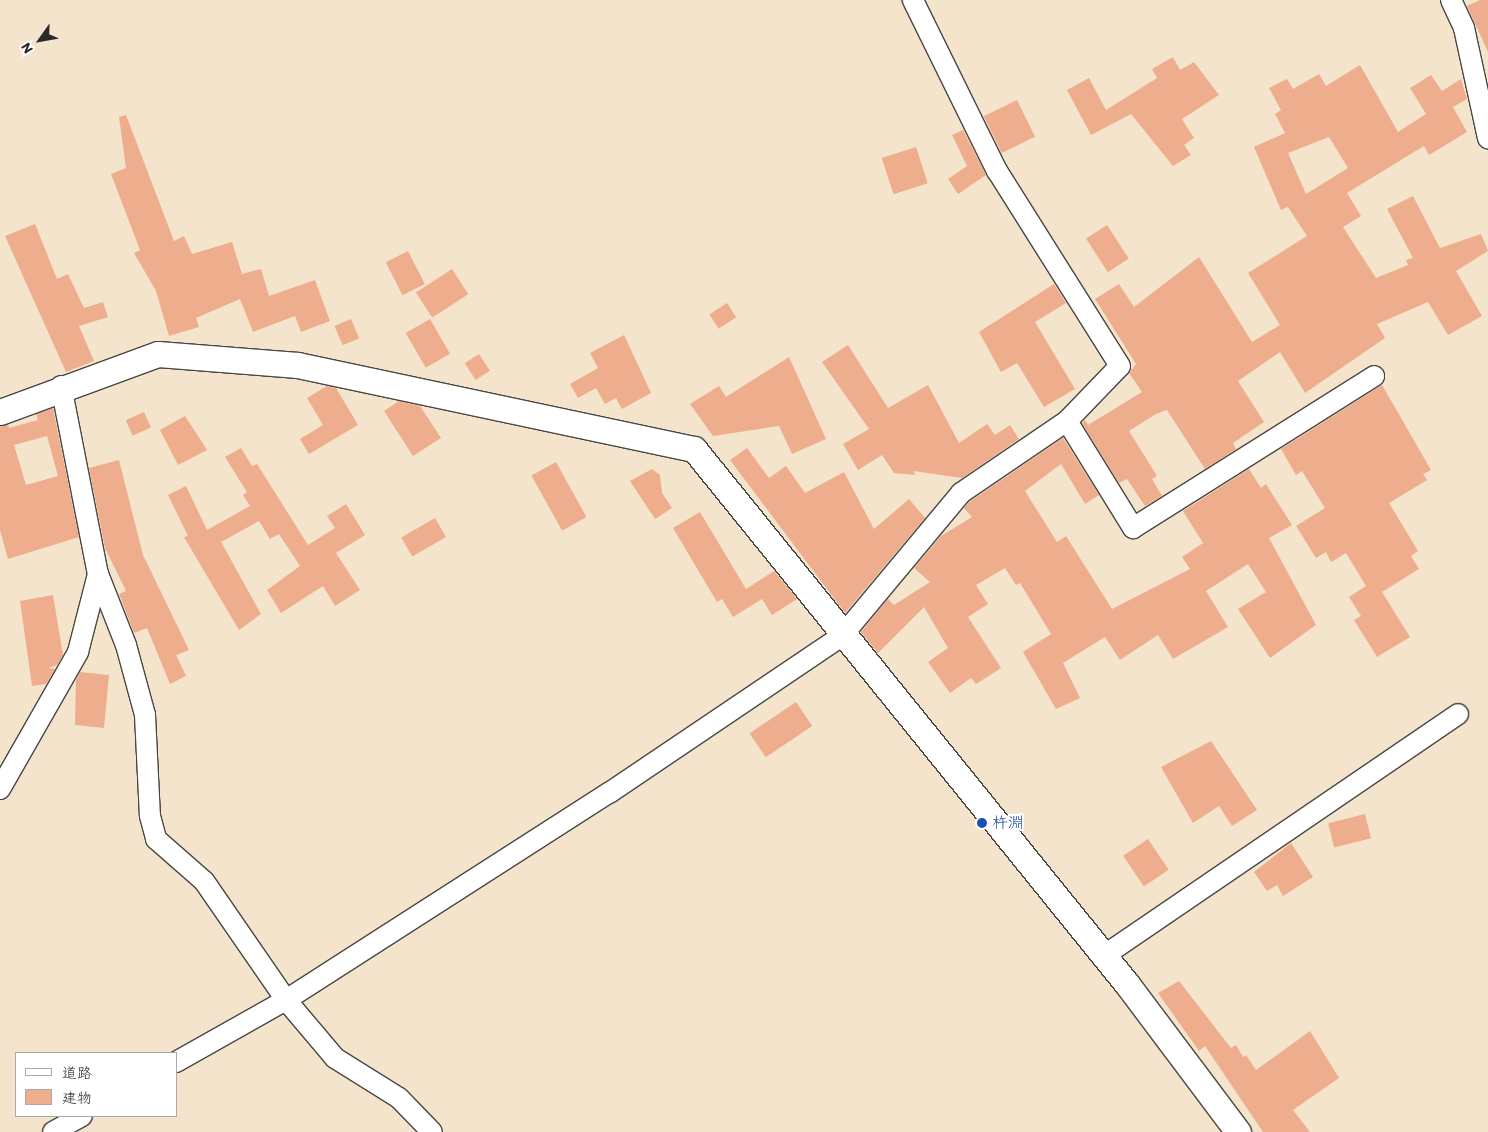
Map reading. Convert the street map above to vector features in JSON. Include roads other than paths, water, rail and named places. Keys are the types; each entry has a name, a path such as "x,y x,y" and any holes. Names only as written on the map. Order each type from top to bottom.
{"street":[{"path":"178,1061 286,1000 608,792 842,636 961,493 1067,421 1120,366 997,171 913,0"},
{"path":"1451,0 1464,28 1488,138"},
{"path":"0,412 61,386 158,354 298,365 694,449 842,636 1102,957 1238,1132"},
{"path":"1067,421 1133,528 1374,376"},
{"path":"61,386 98,574 126,645 145,715 150,816 156,839 204,881 286,1000 335,1058 400,1098 432,1132"},
{"path":"0,789 78,652 98,574"},
{"path":"1102,957 1458,714"},
{"path":"53,1132 80,1117"}],"place":[{"name":"杵淵","path":"982,823"}]}
